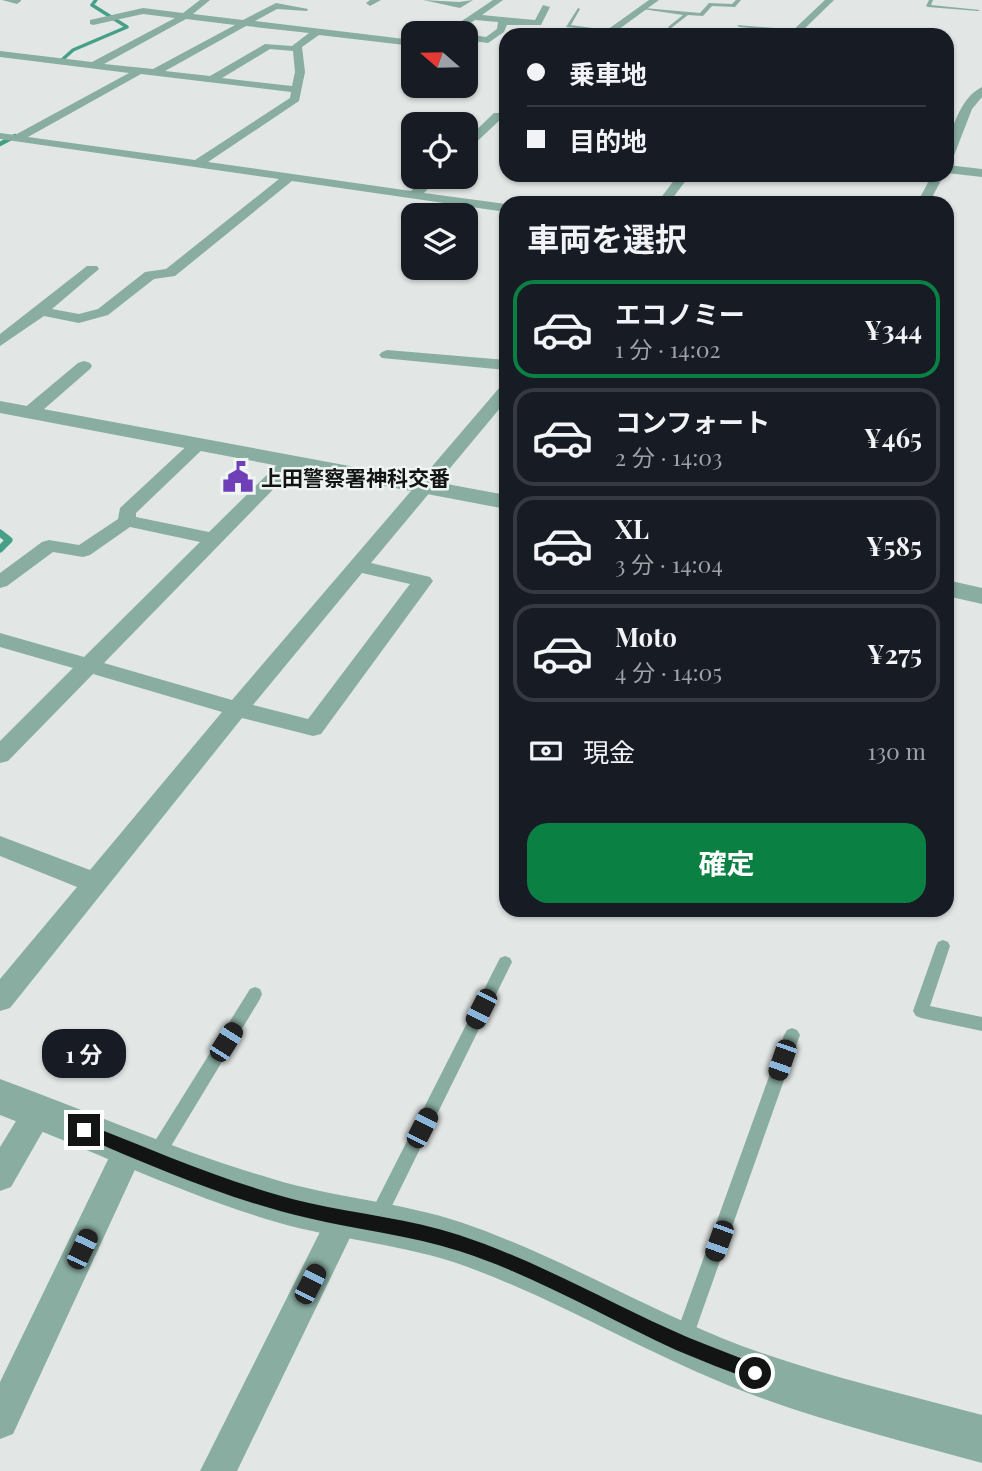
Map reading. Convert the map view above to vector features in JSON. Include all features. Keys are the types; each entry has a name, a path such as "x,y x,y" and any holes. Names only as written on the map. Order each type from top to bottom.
{"street":[{"path":"6,0 17,1"},
{"path":"427,0 460,5 469,0"},
{"path":"467,21 499,0"},
{"path":"616,28 655,0"},
{"path":"799,28 830,0"},
{"path":"155,4 192,5 205,1"},
{"path":"96,64 185,16 192,5"},
{"path":"156,72 276,6 309,7"},
{"path":"291,16 309,7"},
{"path":"473,17 503,22 538,23 546,7"},
{"path":"93,22 143,11 401,41"},
{"path":"501,28 503,22"},
{"path":"197,163 295,100 300,72 297,49 300,42 318,31"},
{"path":"478,39 488,40 499,31"},
{"path":"214,79 268,46 297,49"},
{"path":"0,54 298,90"},
{"path":"0,148 141,70"},
{"path":"954,140 967,108 982,90"},
{"path":"478,134 499,115"},
{"path":"0,136 499,207"},
{"path":"954,170 982,173"},
{"path":"40,312 79,319 103,312 150,275 170,273 290,177"},
{"path":"414,195 420,189"},
{"path":"0,341 92,269"},
{"path":"387,355 499,364"},
{"path":"29,413 84,366"},
{"path":"0,999 237,709 499,398"},
{"path":"0,407 499,501"},
{"path":"127,521 127,512 198,445"},
{"path":"0,755 290,462"},
{"path":"0,582 49,546 83,551 127,521 214,539"},
{"path":"0,640 313,729 424,581 357,566"},
{"path":"954,590 982,596"},
{"path":"0,846 95,883"},
{"path":"0,1097 40,1110 141,1155 274,1201 460,1243 500,1258 729,1364 806,1391 982,1439"},
{"path":"0,1176 40,1110"},
{"path":"0,1421 141,1155"},
{"path":"221,1469 360,1219"}],"lane":[{"path":"644,9 701,15 711,4 733,6 738,0"},
{"path":"931,0 928,6 978,10"},
{"path":"578,9 568,26 579,28"},
{"path":"670,28 687,14"},
{"path":"739,26 755,28"},
{"path":"943,946 921,1011 982,1024"},
{"path":"360,1219 505,962"},
{"path":"141,1155 255,995"},
{"path":"682,1343 792,1035"}],"waterway":[{"path":"63,59 73,50 127,27 92,5 96,0"},
{"path":"0,144 15,136"},
{"path":"0,533 9,540 0,549"}],"place":[{"name":"上田警察署神科交番","path":"238,477"}],"route":[{"path":"84,1130 153,1159 274,1201 309,1211 415,1230 460,1243 500,1258 682,1343 755,1373"}]}
